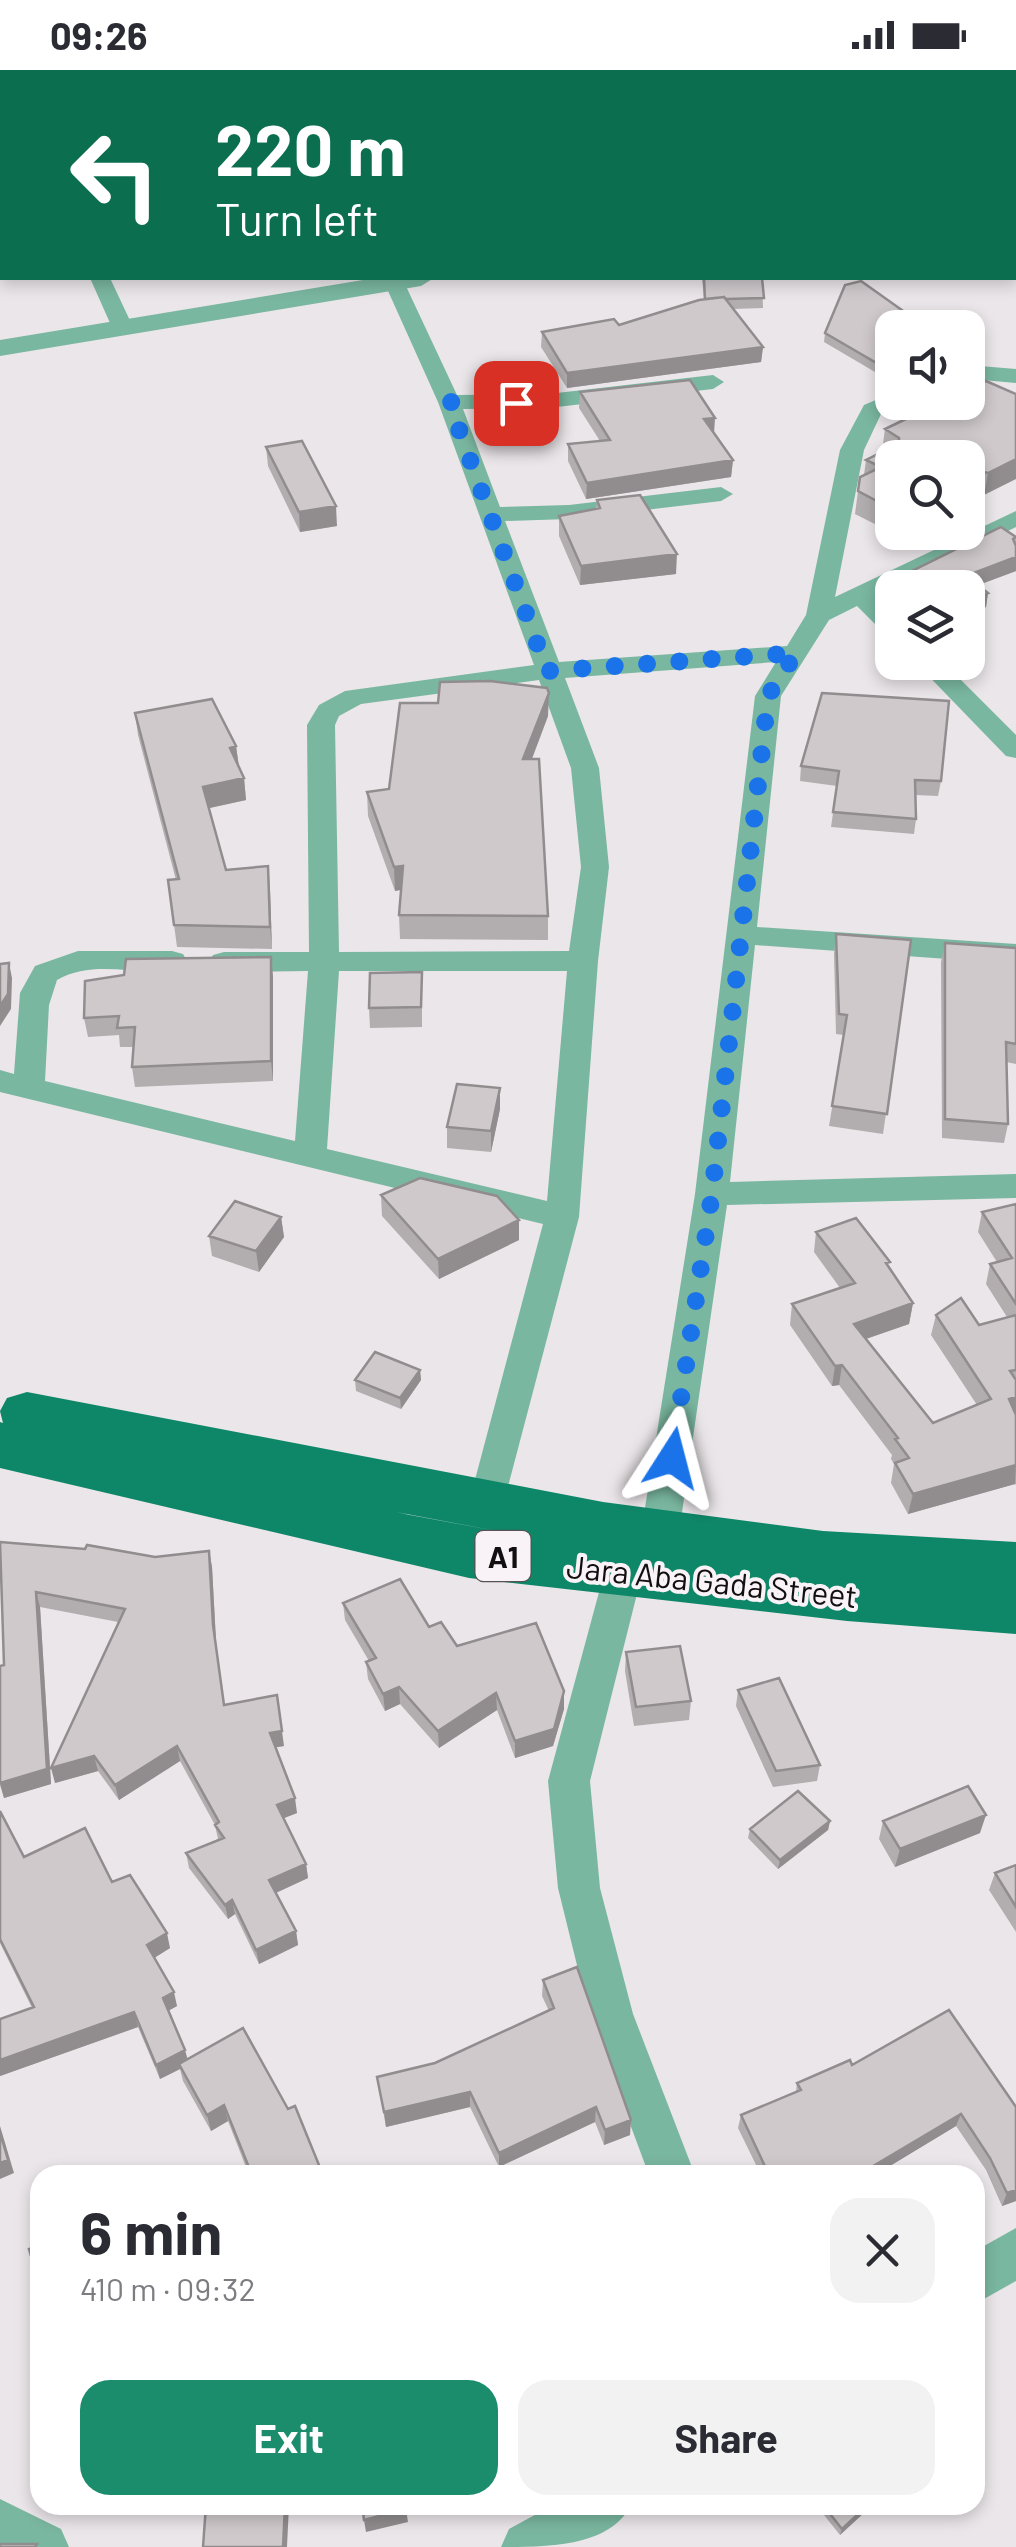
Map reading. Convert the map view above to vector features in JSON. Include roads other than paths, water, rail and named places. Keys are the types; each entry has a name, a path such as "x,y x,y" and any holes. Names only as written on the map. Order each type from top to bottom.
{"main road":[{"name":"Jara Aba Gada Street","path":"0,1408 488,1506 642,1552 847,1596 1016,1608"},
{"name":"Jara Aba Gada Street","path":"0,1445 469,1552 799,1554 1016,1567"}],"street":[{"path":"101,280 122,327"},
{"path":"0,348 407,280 585,768 595,867 583,961 562,1217 488,1506"},
{"path":"985,373 1016,376"},
{"path":"449,402 572,400 713,382"},
{"path":"668,2165 607,1996 579,1888 569,1780 642,1552 712,1194 768,696 819,616 852,450 875,408"},
{"path":"852,450 875,460"},
{"path":"490,514 569,512 721,494"},
{"path":"985,508 1015,520"},
{"path":"819,616 1015,520"},
{"path":"860,594 875,609"},
{"path":"310,1154 324,964 321,725 328,711 354,698 547,671 796,653"},
{"path":"946,680 1016,750"},
{"path":"741,936 1016,954"},
{"path":"562,1217 14,1084 38,982 52,967 81,959 324,964 583,961"},
{"path":"712,1194 1016,1186"},
{"path":"985,2273 1016,2252"},
{"path":"527,2547 587,2515"},
{"path":"0,2525 43,2547"}]}
